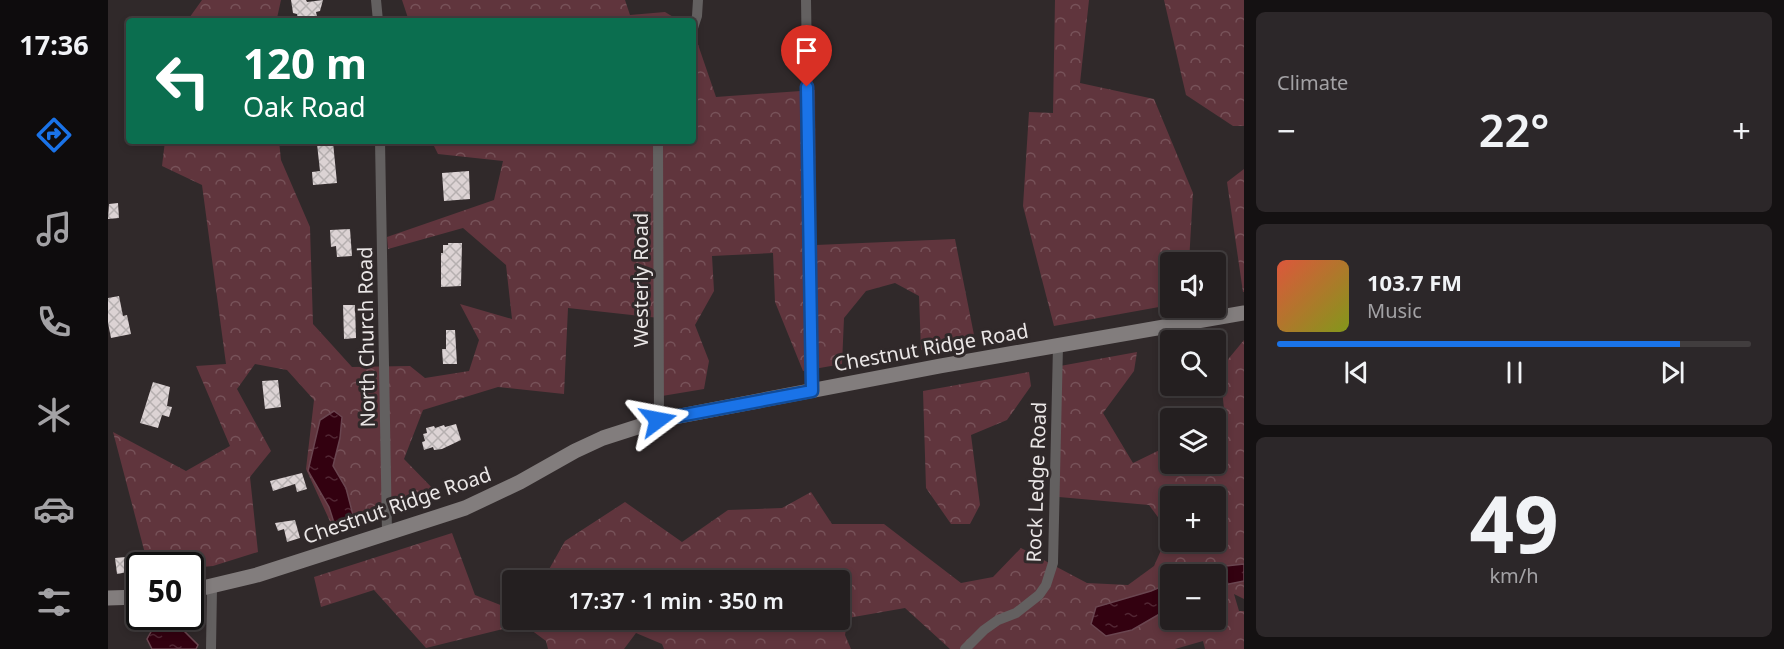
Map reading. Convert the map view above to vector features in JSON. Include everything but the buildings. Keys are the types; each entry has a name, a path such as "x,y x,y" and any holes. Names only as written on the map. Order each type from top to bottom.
{"main road":[{"name":"Chestnut Ridge Road","path":"204,588 257,575 465,508 505,490 593,442 658,420 1244,313"},
{"path":"108,598 126,597"}],"street":[{"path":"376,0 378,18"},
{"path":"696,19 698,0"},
{"path":"806,0 812,391"},
{"name":"North Church Road","path":"380,144 387,533"},
{"name":"Westerly Road","path":"658,144 658,420"},
{"name":"Rock Ledge Road","path":"965,649 994,623 1028,605 1039,595 1050,574 1053,563 1058,346"},
{"path":"211,649 212,587"}],"green space":[{"path":"202,0 281,0 277,18 189,18"},
{"path":"402,0 625,0 630,15 665,12 675,18 408,18"},
{"path":"1055,0 1089,0 1080,83 1154,99 1193,193 1190,252 1160,252 1160,307 1054,326 1023,206 1029,112 1053,113"},
{"path":"1164,0 1244,0 1244,126 1233,126 1186,95"},
{"path":"696,39 716,97 815,90 816,245 955,239 975,340 921,350 919,296 895,283 866,291 844,318 842,364 803,371 775,302 773,253 712,256 714,291 695,325 709,361 704,389 662,396 659,318 568,308 564,394 498,387 423,410 404,459 439,495 333,528 306,469 314,400 287,370 255,364 237,389 271,451 250,477 258,552 204,567 204,552 145,552 113,432 186,471 230,446 196,366 226,364 202,185 162,166 165,144 279,144 281,160 310,227 313,324 352,367 410,366 425,378 469,371 479,340 460,304 512,319 506,265 463,228 388,249 387,237 494,200 503,161 438,154 433,144 696,144"},
{"path":"1244,169 1244,292 1243,292 1227,182"},
{"path":"1244,340 1244,599 1234,594 1239,611 1244,611 1244,649 1205,649 1203,641 1175,649 950,649 905,608 850,618 850,570 549,570 565,541 625,502 682,542 728,510 782,508 811,492 832,524 884,524 961,583 993,577 1021,548 1087,583 1128,585 1154,566 1160,552 1226,552 1226,486 1160,486 1160,520 1149,505 1059,497 1060,366 1137,352 1134,371 1103,413 1133,463 1160,450 1160,474 1226,474 1226,408 1224,408 1226,362"},
{"path":"1029,372 1031,386 1007,420 971,435 980,505 970,524 951,524 926,488 923,391"},
{"path":"452,533 475,595 502,606 502,629 426,648 374,590 321,607 314,577"},
{"path":"531,630 846,630 845,635 851,649 664,649 662,644 636,633 624,649 548,649 546,641"}],"water":[{"path":"334,411 342,417 340,438 333,466 346,488 354,519 335,526 329,507 308,471 320,420"},
{"path":"1244,564 1244,581 1226,585 1226,566"},
{"path":"1160,587 1160,614 1132,630 1106,636 1091,624 1096,607"},
{"path":"152,630 183,630 198,645 196,649 152,649 147,639"}],"route":[{"path":"658,420 812,391 807,87"}]}
